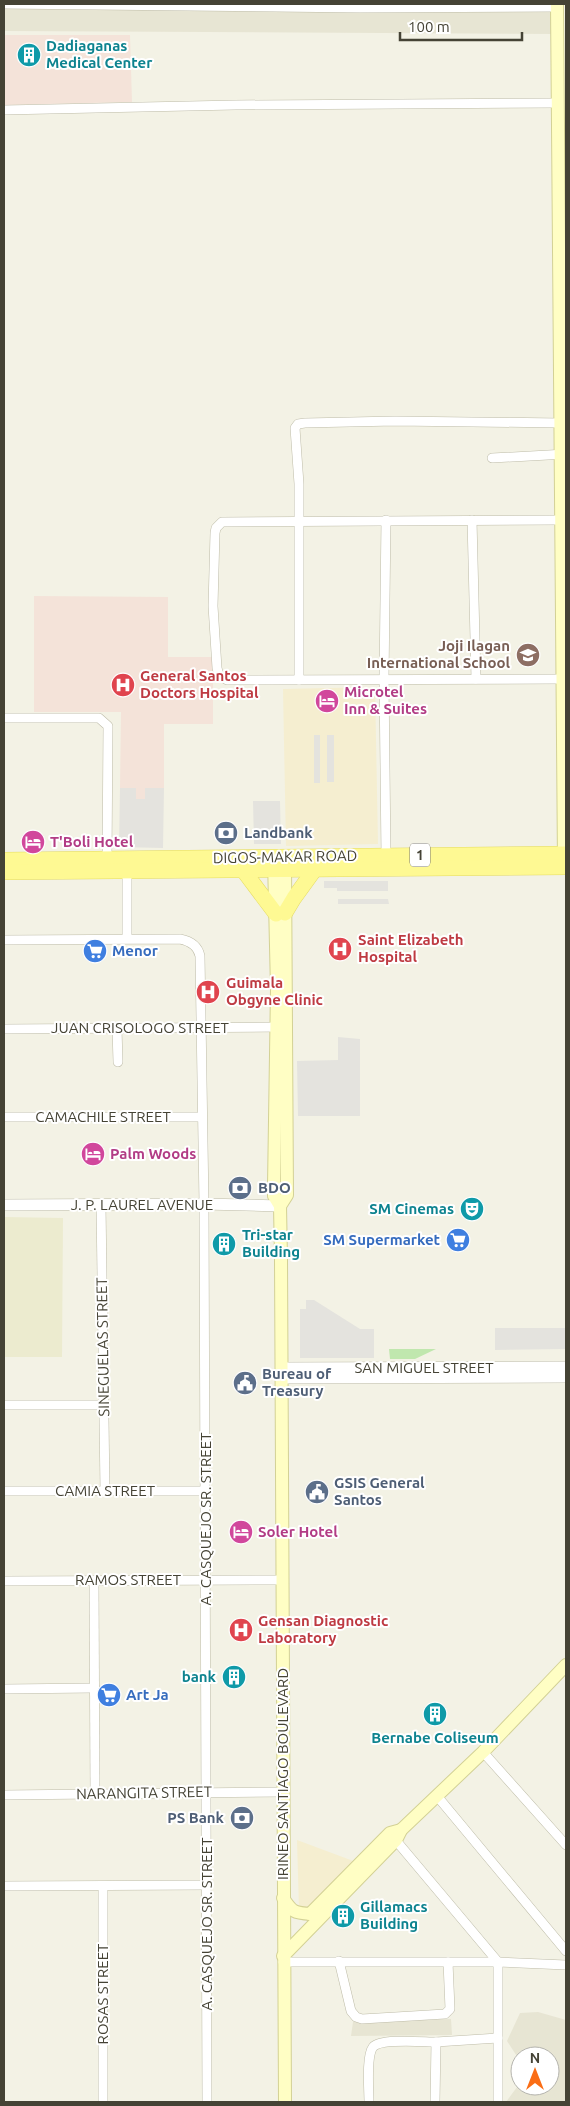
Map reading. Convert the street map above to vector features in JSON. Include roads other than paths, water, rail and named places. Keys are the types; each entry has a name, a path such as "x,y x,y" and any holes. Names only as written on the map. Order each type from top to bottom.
{"main road":[{"path":"557,5 557,103 562,217 560,423 563,454 561,520 565,706 565,860"},
{"name":"DIGOS-MAKAR ROAD","path":"4,860 127,865 280,863 386,856 565,860"},
{"name":"DIGOS-MAKAR ROAD","path":"127,865 243,870 280,863 315,869 565,860"},
{"name":"IRINEO SANTIAGO BOULEVARD","path":"280,863 281,1027 287,1195 280,1206 284,1792 282,1898 285,2102"},
{"name":"DIGOS-MAKAR ROAD","path":"4,872 107,865"},
{"path":"243,870 280,914 315,869"},
{"path":"283,1942 395,1834 438,1796 564,1671"},
{"path":"283,1959 395,1834"},
{"path":"282,1898 290,1909 298,1913 311,1914"}],"street":[{"path":"4,4 557,5"},
{"path":"4,110 235,105 557,103"},
{"path":"299,680 299,476 294,435 298,424 394,421 560,423"},
{"path":"492,458 563,454"},
{"path":"386,520 384,678 386,856"},
{"path":"472,520 476,679"},
{"path":"561,520 230,521 218,525 215,533 213,606 215,656 219,675 222,678 233,681 384,678 564,679"},
{"path":"4,718 99,718 108,726 110,736 107,865"},
{"path":"4,940 127,938 127,865"},
{"name":"A. CASQUEJO SR. STREET","path":"127,938 187,941 199,951 200,956 206,1492 207,2102"},
{"name":"JUAN CRISOLOGO STREET","path":"4,1029 281,1027"},
{"path":"117,1029 118,1062"},
{"name":"CAMACHILE STREET","path":"4,1118 202,1117"},
{"name":"J. P. LAUREL AVENUE","path":"4,1205 204,1204 280,1206"},
{"name":"SINEGUELAS STREET","path":"101,1205 105,1490"},
{"name":"SAN MIGUEL STREET","path":"282,1373 566,1367"},
{"name":"SAN MIGUEL STREET","path":"282,1373 566,1377"},
{"path":"4,1405 104,1405"},
{"name":"CAMIA STREET","path":"4,1491 206,1492"},
{"path":"94,1580 95,1794"},
{"name":"RAMOS STREET","path":"4,1581 283,1580"},
{"path":"4,1689 95,1688"},
{"path":"483,1752 566,1845"},
{"name":"NARANGITA STREET","path":"4,1795 284,1792"},
{"path":"438,1796 566,1951"},
{"path":"395,1834 498,1962 498,2102"},
{"path":"4,1886 207,1885"},
{"name":"ROSAS STREET","path":"103,1886 103,2102"},
{"path":"283,1959 498,1962 566,1965"},
{"path":"339,1961 351,2012 356,2017 362,2018 445,2014 450,2009 448,1962"},
{"path":"369,2102 370,2065 372,2050 376,2045 387,2042 436,2042 498,2038"},
{"path":"435,2102 436,2042"}],"place":[{"name":"Dadiaganas Medical Center","path":"29,55"},
{"name":"Joji Ilagan International School","path":"528,655"},
{"name":"General Santos Doctors Hospital","path":"123,685"},
{"name":"Microtel Inn & Suites","path":"327,701"},
{"name":"Landbank","path":"226,833"},
{"name":"T'Boli Hotel","path":"33,842"},
{"name":"Saint Elizabeth Hospital","path":"340,949"},
{"name":"Menor","path":"95,951"},
{"name":"Guimala Obgyne Clinic","path":"208,992"},
{"name":"Palm Woods","path":"93,1154"},
{"name":"BDO","path":"240,1188"},
{"name":"SM Cinemas","path":"472,1209"},
{"name":"SM Supermarket","path":"458,1240"},
{"name":"Tri-star Building","path":"224,1244"},
{"name":"Bureau of Treasury","path":"245,1383"},
{"name":"GSIS General Santos","path":"317,1492"},
{"name":"Soler Hotel","path":"241,1532"},
{"name":"Gensan Diagnostic Laboratory","path":"241,1630"},
{"name":"bank","path":"234,1677"},
{"name":"Art Ja","path":"109,1695"},
{"name":"Bernabe Coliseum","path":"435,1714"},
{"name":"PS Bank","path":"242,1818"},
{"name":"Gillamacs Building","path":"343,1916"}]}
